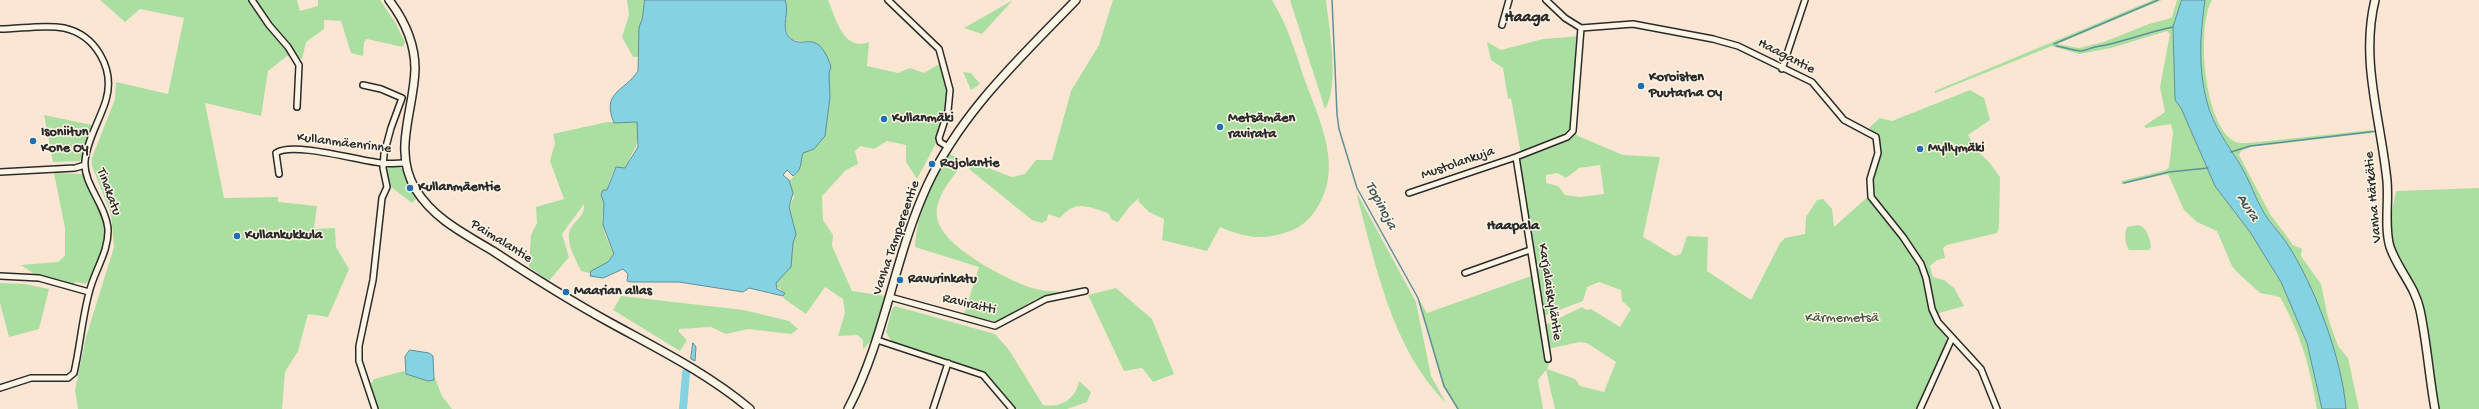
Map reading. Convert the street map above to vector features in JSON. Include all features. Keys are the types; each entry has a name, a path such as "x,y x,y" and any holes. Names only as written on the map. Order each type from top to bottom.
{"street":[{"path":"252,0 269,25 288,47 299,65 297,107"},
{"name":"Paimalantie","path":"389,0 406,27 414,55 414,76 404,139 406,162 410,177 418,194 439,217 450,225 555,291 700,372 750,409"},
{"path":"888,0 940,49 950,90 948,111 939,138 940,142 948,147"},
{"name":"Vanha Tampereentie","path":"848,409 877,340 922,198 948,147 985,97 1076,0"},
{"path":"1502,25 1509,0"},
{"path":"1516,157 1567,137 1573,131 1581,28 1565,18 1546,0"},
{"path":"1782,69 1805,0"},
{"name":"Vanha Härkätie","path":"2375,0 2370,34 2370,68 2386,173 2390,246 2396,261 2415,291 2424,330 2427,366 2435,409"},
{"name":"Haagantie","path":"1581,28 1633,24 1713,39 1738,46 1782,69 1812,82 1844,120 1876,137 1878,153 1870,179 1871,197 1903,237 1921,264 1926,278 1932,310 1938,322 1952,338"},
{"name":"Tinakatu","path":"0,29 64,28 87,39 100,53 107,71 108,88 86,155 85,166 104,213 108,231 105,250 89,292 71,377 31,378 0,388"},
{"path":"363,85 394,93 402,98 390,128 383,164 387,187 382,198 373,280 358,346 359,361 374,409"},
{"name":"Kullanmäenrinne","path":"279,174 276,153 286,149 308,150 383,164 406,162"},
{"name":"Mustolankuja","path":"1409,193 1516,157"},
{"name":"Karjalaiskyläntie","path":"1516,157 1548,359"},
{"path":"0,172 75,168 85,166"},
{"path":"1465,273 1530,250"},
{"path":"0,276 39,278 89,292"},
{"name":"Raviraitti","path":"890,297 995,326 1041,301 1085,291"},
{"path":"1920,409 1952,338 1982,369 1997,409"},
{"path":"877,340 983,375 1012,409"},
{"path":"934,409 948,363"}],"green space":[{"path":"100,0 297,0 300,11 318,6 318,0 380,0 395,22 405,42 403,47 367,39 364,42 363,56 351,53 341,21 324,20 324,29 306,42 302,59 287,56 268,71 261,116 205,103 224,198 278,197 278,202 317,206 314,229 335,228 336,247 349,269 328,317 308,314 298,351 285,372 282,409 78,409 75,390 86,337 114,247 111,214 92,166 92,158 115,99 116,82 168,94 184,18 140,9 125,22"},
{"path":"627,0 645,0 642,20 639,27 638,57 633,57 622,37 629,15"},
{"path":"785,0 828,0 842,32 847,38 860,44 869,42 867,66 898,73 910,68 924,73 944,61 948,76 950,92 947,115 939,137 917,179 906,162 906,145 887,141 874,149 860,146 855,151 858,164 846,170 822,196 823,220 833,235 832,246 852,291 886,296 876,332 863,349 863,340 857,335 838,336 845,313 843,299 825,287 806,314 783,298 785,293 776,286 777,280 791,267 793,243 796,234 789,207 794,197 789,181 797,173 803,153 814,149 830,97 829,72 831,67 811,42 792,40 788,35 786,31 787,11"},
{"path":"1013,0 982,34 964,28"},
{"name":"Metsämäen ravirata","path":"1113,0 1272,0 1290,38 1322,126 1329,160 1325,192 1315,212 1306,222 1290,231 1263,237 1238,234 1220,227 1207,251 1162,240 1164,219 1149,212 1138,201 1139,198 1130,206 1118,222 1112,220 1108,213 1088,207 1077,206 1071,208 1060,218 1048,214 1047,220 1042,223 1032,220 969,169 973,162 1012,177 1025,174 1036,160 1052,160 1071,91 1099,45"},
{"path":"1290,0 1326,0 1333,71 1332,86 1325,109"},
{"path":"2153,0 2162,0 2057,44 2079,48 2104,42 2149,24 2172,17 2177,0 2182,0 2173,27 2175,100 2181,108 2215,186 2250,232 2281,282 2307,343 2322,409 2317,409 2304,352 2288,311 2280,297 2260,293 2237,272 2232,266 2217,231 2197,222 2184,210 2168,174 2121,184 2122,181 2166,170 2169,167 2173,133 2171,124 2146,128 2144,126 2165,112 2160,87 2170,34 2167,31 2111,48 2079,54 2052,46 1935,93 1935,91"},
{"path":"2205,0 2212,0 2207,13 2204,31 2206,75 2210,96 2216,116 2224,131 2234,141 2249,143 2372,130 2371,133 2251,147 2241,151 2239,155 2270,214 2293,245 2302,249 2301,256 2321,284 2328,318 2338,346 2348,358 2359,409 2346,409 2336,357 2286,242 2264,214 2242,167 2218,129 2207,103 2200,66 2200,36"},
{"name":"Kärmemetsä","path":"1581,36 1573,131 1578,136 1623,155 1660,157 1643,237 1675,256 1681,254 1687,236 1708,237 1707,271 1751,300 1780,243 1785,238 1805,234 1806,217 1817,200 1823,199 1832,209 1834,227 1872,193 1879,158 1879,150 1875,135 1869,128 1880,118 1892,121 1970,90 1984,98 1990,120 1968,135 1977,151 1989,162 2000,177 1999,227 1997,233 1947,245 1943,248 1945,258 1937,260 1930,266 1933,277 1944,280 1954,288 1964,306 1932,315 1946,336 1947,343 1916,409 1555,409 1546,370 1538,380 1543,409 1458,409 1443,386 1418,298 1427,313 1534,275 1516,157 1521,154 1511,98 1508,99 1503,68 1491,60 1487,42 1501,50 1543,39","holes":["1600,165 1604,194 1580,197 1565,195 1558,186 1546,183 1546,175 1557,173 1566,178 1579,168","1599,282 1621,290 1622,301 1631,309 1620,327 1591,309 1586,310 1582,307 1543,326 1541,317 1583,301 1587,287","1580,342 1587,343 1616,362 1604,392 1580,386 1575,379 1547,369 1549,364 1547,349"]},
{"path":"963,72 971,73 980,84 971,90"},
{"path":"44,115 92,125 92,132 80,161 53,162"},
{"path":"607,122 637,122 638,133 637,144 627,165 625,168 616,167 610,179 606,195 603,212 603,225 614,254 608,262 590,273 581,271 570,245 569,234 572,226 583,212 584,204 562,234 569,257 549,281 529,267 531,235 537,223 536,207 564,199 550,161 555,143 553,134"},
{"path":"949,154 965,161 946,187 937,209 937,217 941,228 950,239 961,250 975,260 1018,283 1045,291 1062,292 1036,299 997,322 964,314 979,267 915,247 916,234 926,199 936,176"},
{"path":"389,167 400,167 406,174 414,193 418,197 412,203 391,187 386,171"},
{"path":"54,173 85,174 102,216 104,242 102,255 96,269 86,284 75,282 74,286 39,277 21,265 58,262 65,256 65,228"},
{"path":"2479,188 2479,409 2439,409 2421,296 2393,244 2391,216 2396,191"},
{"path":"1358,195 1416,302 1431,376 1446,403 1427,381 1412,358 1388,306 1371,250 1357,196"},
{"path":"2138,225 2144,228 2148,234 2151,247 2149,250 2129,250 2128,248 2125,236 2127,227"},
{"path":"0,283 25,284 49,289 39,329 9,337 0,303"},
{"path":"1116,288 1152,319 1174,374 1153,382 1142,368 1124,371 1088,295"},
{"path":"621,296 744,310 789,321 798,329 791,334 748,329 726,334 711,327 679,329 679,332 687,340 680,351 613,310"},
{"path":"895,306 995,334 1009,350 1043,405 1056,405 1067,401 1075,393 1079,381 1091,392 1087,402 1067,409 1017,409 989,376 982,371 891,341 886,332 892,309"},
{"path":"404,371 406,374 428,381 435,378 442,396 452,409 378,409 371,384 374,379"}],"water":[{"name":"Maarian allas","path":"645,0 785,0 787,9 785,28 788,36 799,42 815,43 820,46 826,54 831,67 829,73 830,97 825,136 814,149 803,153 800,168 793,176 787,170 783,175 789,180 793,193 789,207 796,234 793,243 791,267 776,283 777,289 785,293 783,296 749,288 743,292 679,282 631,282 627,281 628,274 623,269 603,278 590,276 591,271 608,262 614,254 603,225 604,203 601,195 603,190 607,190 616,167 625,168 638,147 637,122 614,123 610,105 612,98 616,93 638,71 639,27 642,20"},
{"name":"Aura","path":"2182,0 2205,0 2201,39 2201,64 2204,89 2210,111 2222,136 2244,172 2264,213 2286,242 2307,279 2333,345 2339,367 2346,409 2322,409 2307,343 2281,282 2250,232 2215,186 2181,108 2175,100 2173,27"},
{"path":"693,343 696,347 695,361 691,359"},
{"path":"410,350 429,353 433,356 434,380 428,381 406,374 405,357"}],"waterway":[{"name":"Topinoja","path":"1332,0 1337,114 1339,129 1357,188 1418,298 1444,386 1458,409"},
{"path":"2054,44 2158,0"},
{"path":"2056,46 2082,51 2173,27"},
{"path":"2231,152 2250,146 2378,131"},
{"path":"2124,183 2169,172 2208,168"},
{"path":"683,409 686,373"}],"place":[{"name":"Koroisten Puutarha Oy","path":"1641,86"},
{"name":"Kullanmäki","path":"884,119"},
{"name":"Metsämäen ravirata","path":"1220,127"},
{"name":"Isoniitun Kone Oy","path":"33,141"},
{"name":"Myllymäki","path":"1920,149"},
{"name":"Rojolantie","path":"932,164"},
{"name":"Kullanmäentie","path":"410,188"},
{"name":"Kullankukkula","path":"237,236"},
{"name":"Ravurinkatu","path":"900,280"},
{"name":"Maarian allas","path":"566,292"}],"district":[{"name":"Haaga","path":"1527,19"},
{"name":"Haapala","path":"1513,227"}]}
